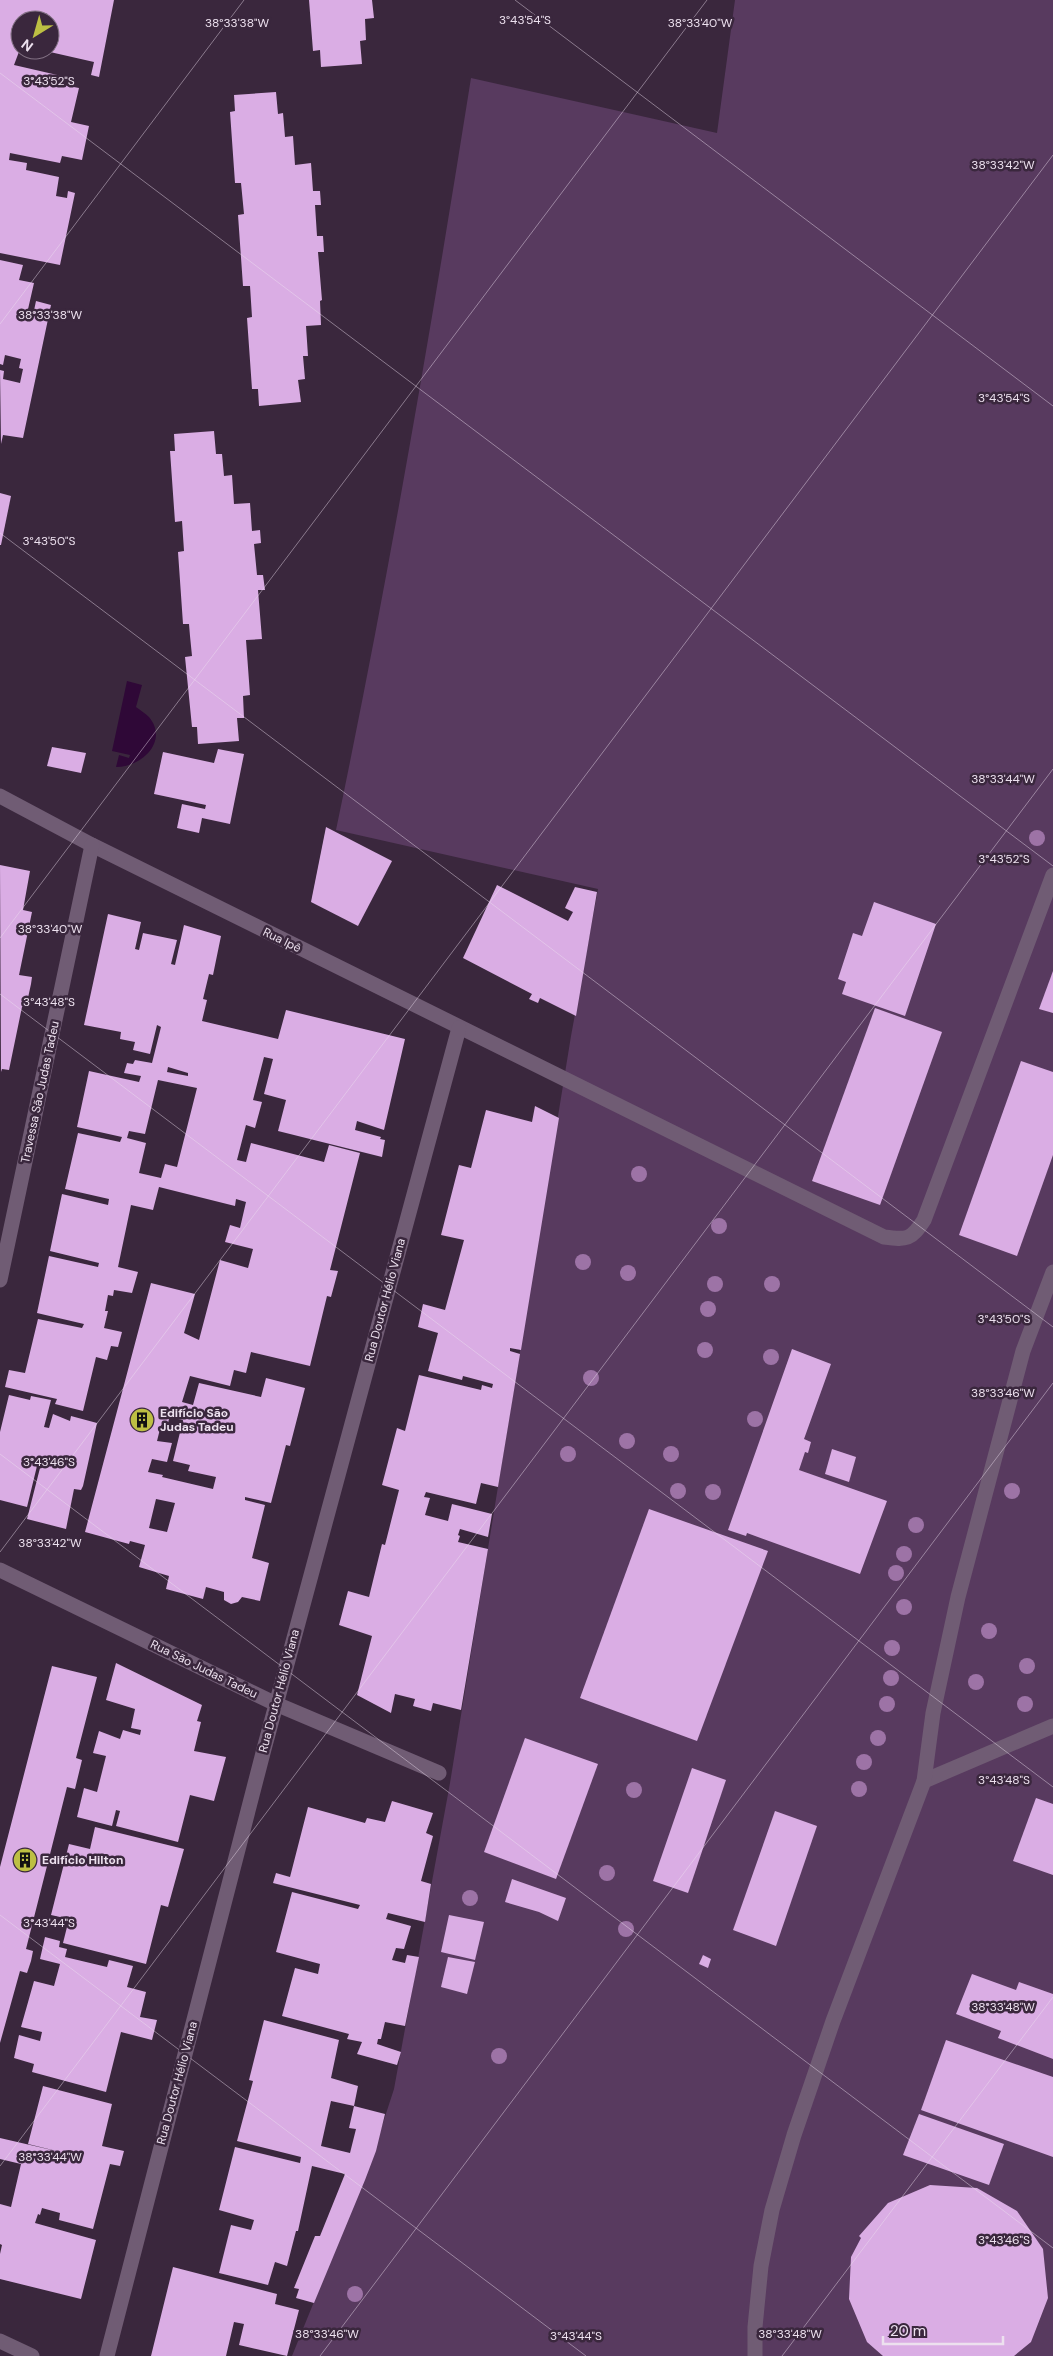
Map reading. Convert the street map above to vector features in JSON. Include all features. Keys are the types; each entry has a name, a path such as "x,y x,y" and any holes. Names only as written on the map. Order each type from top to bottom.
{"street":[{"name":"Rua Ipê","path":"0,796 92,845 884,1237 903,1240 911,1237 924,1220 1053,874"},
{"name":"Travessa São Judas Tadeu","path":"0,1280 92,845"},
{"name":"Rua Doutor Hélio Viana","path":"107,2356 276,1704 459,1028"},
{"path":"755,2356 755,2327 761,2266 775,2201 794,2135 834,2021 924,1781 933,1713 958,1597 1023,1351 1053,1272"},
{"name":"Rua São Judas Tadeu","path":"0,1570 276,1704 439,1773"},
{"path":"924,1781 1053,1726"},
{"path":"0,2341 32,2356"}],"shaded area":[{"path":"735,0 1053,0 1053,2356 292,2356 369,2166 394,2089 450,1783 571,1036 598,889 336,830 408,455 471,78 717,133"},
{"path":"127,681 142,685 136,707 149,717 156,735 150,751 143,758 126,766 116,767 119,755 129,758 130,755 112,751"}],"building":[{"path":"0,0 114,0 99,77 91,75 94,62 60,54 60,10 10,10 10,60 16,60 14,65 66,77 63,85 79,88 71,122 89,126 82,160 62,156 60,163 10,153 9,160 27,163 26,170 59,177 56,196 67,198 68,191 75,193 60,265 0,253"},
{"path":"309,0 372,0 374,18 365,19 366,40 360,41 362,64 321,67 320,50 313,51"},
{"path":"276,92 278,114 283,113 285,137 293,136 295,165 311,163 313,191 320,191 321,205 315,205 317,236 323,236 324,252 318,252 322,300 320,301 321,325 306,326 308,356 303,356 305,379 298,380 301,402 259,406 258,389 252,389 247,318 252,317 250,286 243,286 238,215 244,214 241,183 235,183 230,112 235,111 234,95"},
{"path":"0,260 23,265 19,280 34,283 26,318 32,320 36,301 51,305 23,438 3,435 1,444 0,370 4,371 3,379 20,383 23,369 19,368 21,359 5,355 3,365 0,364"},
{"path":"214,431 216,454 222,454 224,476 232,475 234,504 250,503 252,531 260,530 261,543 254,544 257,575 263,575 265,590 258,590 262,639 246,640 250,695 243,696 244,718 237,718 239,741 198,744 197,727 192,727 185,657 192,656 189,624 183,624 178,552 184,551 182,521 175,522 170,451 175,451 174,434"},
{"path":"0,493 11,496 1,545 0,545"},
{"path":"52,747 86,753 81,773 47,766"},
{"path":"218,749 244,754 230,824 202,818 199,833 177,828 182,804 205,809 206,805 154,794 163,752 214,763"},
{"path":"326,827 392,861 358,926 311,902"},
{"path":"0,865 30,871 23,910 32,912 19,975 32,977 31,984 26,1007 22,1007 9,1070 2,1069 1,1072"},
{"path":"497,885 568,921 573,912 565,908 575,887 597,892 576,1016 540,998 538,1003 529,999 532,994 463,958"},
{"path":"874,902 936,924 905,1016 842,994 846,982 838,979 853,933 862,936"},
{"path":"108,914 141,922 135,949 139,950 143,933 177,940 171,964 175,965 184,925 221,936 213,975 209,974 203,999 207,1000 202,1021 278,1039 286,1010 405,1039 384,1130 357,1121 355,1130 381,1137 380,1139 385,1140 382,1157 278,1131 286,1100 264,1094 273,1059 264,1057 253,1100 262,1102 255,1128 246,1125 237,1160 246,1162 251,1143 324,1162 329,1145 360,1153 330,1270 338,1271 331,1297 327,1296 310,1366 251,1352 246,1373 234,1370 230,1386 190,1376 182,1402 193,1405 199,1383 261,1397 266,1378 305,1388 290,1446 286,1445 271,1503 245,1497 245,1500 265,1505 252,1558 269,1563 260,1601 242,1597 238,1602 231,1604 224,1600 224,1592 206,1587 203,1599 166,1589 169,1576 139,1567 145,1545 130,1541 129,1544 85,1532 151,1283 195,1294 184,1333 199,1340 220,1260 248,1268 253,1249 225,1242 230,1225 240,1228 246,1202 236,1199 235,1206 159,1187 153,1210 131,1205 118,1267 138,1272 132,1293 114,1290 113,1296 108,1295 105,1311 108,1311 104,1328 122,1332 118,1347 111,1346 107,1360 96,1357 83,1411 55,1404 57,1399 5,1387 9,1370 25,1373 38,1319 82,1328 84,1324 37,1313 49,1256 98,1267 99,1263 50,1251 62,1194 108,1205 109,1199 65,1189 78,1133 120,1142 122,1137 77,1127 89,1071 139,1082 141,1076 124,1073 127,1063 133,1064 135,1060 152,1063 161,1027 157,1025 150,1054 133,1050 135,1042 120,1039 121,1032 84,1025","holes":["168,1067 188,1073 188,1076 167,1072","158,1080 197,1088 177,1167 165,1164 161,1178 139,1173 146,1143 127,1138 129,1131 145,1134","171,1411 179,1414 178,1419 183,1420 173,1461 190,1465 188,1471 216,1477 213,1489 148,1472 152,1459 167,1462 172,1443 157,1441 161,1425 167,1427","156,1499 175,1503 167,1532 149,1528"]},
{"path":"1053,971 1053,1013 1039,1009"},
{"path":"875,1008 942,1032 880,1205 812,1181"},
{"path":"1021,1061 1053,1072 1053,1155 1017,1256 959,1235"},
{"path":"535,1106 559,1118 521,1350 510,1348 510,1351 520,1354 498,1487 481,1483 476,1504 426,1492 424,1497 430,1498 425,1515 448,1521 452,1504 492,1514 488,1537 460,1529 458,1535 460,1536 458,1542 488,1549 461,1710 433,1703 431,1711 413,1706 415,1699 395,1694 391,1713 357,1695 372,1636 339,1625 348,1591 369,1597 382,1544 385,1545 399,1490 382,1485 397,1428 405,1431 419,1375 481,1390 482,1385 492,1388 493,1384 463,1376 462,1380 428,1371 438,1333 418,1327 423,1304 445,1310 464,1240 441,1235 459,1165 471,1168 486,1110 532,1122"},
{"path":"792,1349 831,1364 804,1439 811,1442 808,1453 805,1452 799,1470 887,1501 860,1574 747,1533 746,1536 728,1530"},
{"path":"9,1395 30,1400 31,1396 51,1400 44,1427 49,1428 53,1414 70,1421 71,1416 97,1423 83,1486 81,1490 74,1489 66,1529 27,1519 40,1468 37,1466 27,1507 0,1500 0,1432"},
{"path":"832,1449 856,1457 849,1482 825,1474"},
{"path":"649,1509 768,1551 697,1741 580,1698"},
{"path":"116,1663 202,1705 197,1721 201,1722 194,1751 226,1757 214,1801 190,1795 178,1842 116,1826 120,1811 116,1810 112,1826 77,1817 84,1788 97,1792 106,1756 93,1753 99,1731 120,1739 123,1730 140,1735 141,1730 131,1728 135,1709 106,1700"},
{"name":"Edifício Hilton","path":"52,1666 97,1677 76,1758 82,1760 75,1789 67,1787 26,1949 33,1951 31,1961 27,1973 20,1971 0,2043 0,1867"},
{"path":"525,1738 598,1764 556,1879 484,1852"},
{"path":"692,1768 726,1780 688,1893 653,1881"},
{"path":"1036,1798 1053,1804 1053,1875 1013,1861"},
{"path":"392,1801 433,1813 426,1833 433,1836 421,1881 431,1884 425,1922 388,1913 386,1919 411,1926 404,1949 396,1948 392,1960 405,1963 407,1955 419,1957 405,2026 385,2022 381,2039 378,2039 377,2044 401,2052 397,2065 357,2054 362,2042 347,2039 349,2034 282,2016 295,1968 318,1974 320,1964 276,1952 292,1892 358,1909 360,1905 273,1883 276,1873 290,1877 308,1807 365,1823 367,1818 385,1822"},
{"path":"775,1811 817,1826 776,1946 733,1930"},
{"path":"95,1827 184,1849 168,1907 161,1905 146,1964 63,1943 69,1919 51,1915 69,1844 90,1849"},
{"path":"512,1879 566,1898 558,1921 539,1912 505,1902"},
{"path":"449,1915 484,1922 475,1960 441,1952"},
{"path":"45,1937 60,1941 59,1947 67,1949 65,1957 107,1967 109,1960 133,1966 127,1987 146,1992 140,2017 157,2020 152,2040 121,2032 106,2092 32,2072 34,2064 14,2058 19,2035 40,2041 42,2032 21,2027 34,1981 54,1986 60,1964 40,1959"},
{"path":"703,1955 711,1959 708,1968 699,1964"},
{"path":"448,1957 475,1962 467,1994 441,1987"},
{"path":"972,1974 1016,1990 1019,1982 1053,1994 1053,2059 998,2038 1001,2031 956,2014"},
{"path":"264,2020 339,2040 331,2078 358,2086 354,2106 385,2114 376,2151 314,2303 296,2298 299,2289 294,2288 315,2236 320,2236 345,2174 312,2166 298,2231 296,2231 287,2266 275,2262 268,2285 219,2273 231,2225 251,2230 254,2220 219,2210 235,2147 300,2163 301,2157 237,2141 253,2081 249,2080","holes":["331,2101 354,2106 349,2128 356,2129 350,2153 321,2146"]},
{"path":"946,2040 1053,2077 1053,2157 921,2110"},
{"path":"43,2086 112,2104 102,2146 124,2151 120,2166 110,2164 93,2229 59,2220 60,2213 42,2208 35,2223 96,2240 81,2299 0,2279 2,2245 0,2244 0,2204 11,2207 21,2164 0,2159 0,2138 69,2154 28,2144"},
{"path":"919,2114 1004,2144 989,2185 903,2155"},
{"path":"930,2185 977,2188 1017,2211 1043,2249 1048,2298 1031,2342 1014,2356 883,2356 867,2342 849,2299 851,2257 861,2238 859,2236 888,2203"},
{"path":"173,2267 277,2294 275,2304 299,2310 287,2356 239,2345 244,2324 234,2322 226,2356 151,2356"}],"place":[{"name":"Edifício São Judas Tadeu","path":"142,1420"},
{"name":"Edifício Hilton","path":"25,1860"}]}
